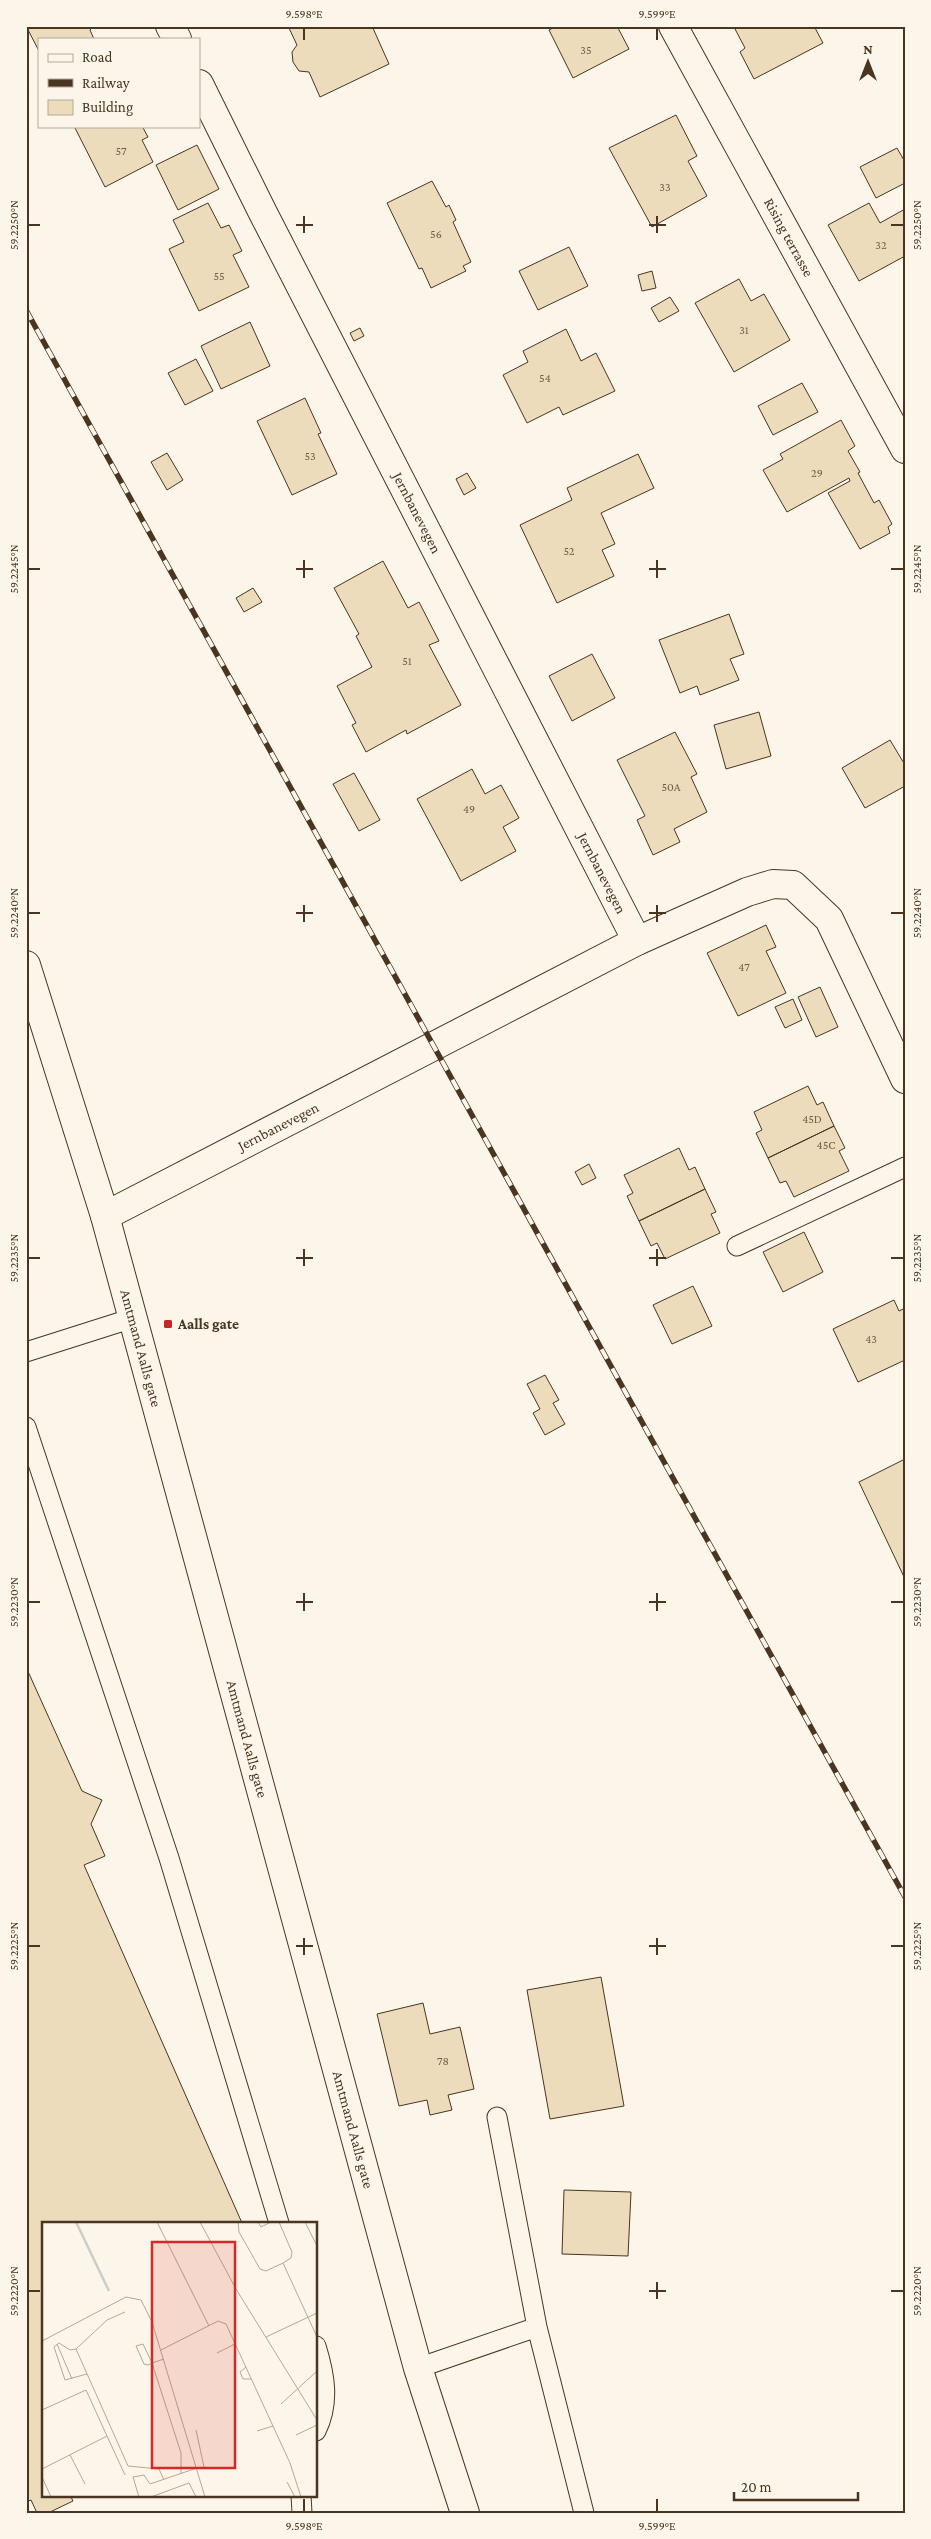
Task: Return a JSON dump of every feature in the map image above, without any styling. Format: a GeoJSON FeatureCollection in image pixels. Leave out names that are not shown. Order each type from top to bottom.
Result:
{"type":"FeatureCollection","features":[{"type":"Feature","properties":{"kind":"street"},"geometry":{"type":"LineString","coordinates":[[170,26],[176,38]]}},
{"type":"Feature","properties":{"kind":"street","name":"Rising terrasse"},"geometry":{"type":"LineString","coordinates":[[673,26],[905,449]]}},
{"type":"Feature","properties":{"kind":"street","name":"Jernbanevegen"},"geometry":{"type":"LineString","coordinates":[[200,86],[637,941]]}},
{"type":"Feature","properties":{"kind":"street","name":"Jernbanevegen"},"geometry":{"type":"LineString","coordinates":[[105,1216],[637,941],[747,892],[773,884],[793,885],[829,919],[905,1079]]}},
{"type":"Feature","properties":{"kind":"street","name":"Amtmand Aalls gate"},"geometry":{"type":"LineString","coordinates":[[26,965],[105,1216],[418,2368],[465,2513]]}},
{"type":"Feature","properties":{"kind":"lane"},"geometry":{"type":"LineString","coordinates":[[737,1246],[905,1167]]}},
{"type":"Feature","properties":{"kind":"lane"},"geometry":{"type":"LineString","coordinates":[[26,1352],[133,1318]]}},
{"type":"Feature","properties":{"kind":"lane"},"geometry":{"type":"LineString","coordinates":[[26,1427],[169,1858],[279,2222]]}},
{"type":"Feature","properties":{"kind":"lane"},"geometry":{"type":"LineString","coordinates":[[497,2117],[537,2326],[584,2513]]}},
{"type":"Feature","properties":{"kind":"lane"},"geometry":{"type":"LineString","coordinates":[[418,2368],[537,2326]]}},
{"type":"Feature","properties":{"kind":"lane"},"geometry":{"type":"LineString","coordinates":[[318,2352],[324,2372],[324,2414],[318,2427]]}},
{"type":"Feature","properties":{"kind":"lane"},"geometry":{"type":"LineString","coordinates":[[301,2496],[302,2513]]}},
{"type":"Feature","properties":{"kind":"building"},"geometry":{"type":"Polygon","coordinates":[[[26,26],[94,26],[90,30],[94,38],[38,38],[38,49],[26,26]]]}},
{"type":"Feature","properties":{"kind":"building"},"geometry":{"type":"Polygon","coordinates":[[[288,26],[372,26],[389,64],[320,97],[309,72],[299,71],[293,62],[292,52],[297,45],[288,26]]]}},
{"type":"Feature","properties":{"kind":"building"},"geometry":{"type":"Polygon","coordinates":[[[557,26],[617,26],[629,49],[573,78],[549,30],[557,26]]]}},
{"type":"Feature","properties":{"kind":"building"},"geometry":{"type":"Polygon","coordinates":[[[740,26],[814,26],[823,43],[754,79],[740,52],[745,48],[735,29],[740,26]]]}},
{"type":"Feature","properties":{"kind":"building"},"geometry":{"type":"Polygon","coordinates":[[[676,115],[697,156],[688,161],[707,196],[652,227],[609,148],[676,115]]]}},
{"type":"Feature","properties":{"kind":"building"},"geometry":{"type":"Polygon","coordinates":[[[75,128],[143,128],[148,137],[142,140],[153,162],[105,187],[75,128]]]}},
{"type":"Feature","properties":{"kind":"building"},"geometry":{"type":"Polygon","coordinates":[[[197,145],[219,189],[178,210],[156,165],[197,145]]]}},
{"type":"Feature","properties":{"kind":"building"},"geometry":{"type":"Polygon","coordinates":[[[897,148],[905,162],[905,183],[876,198],[860,167],[897,148]]]}},
{"type":"Feature","properties":{"kind":"building"},"geometry":{"type":"Polygon","coordinates":[[[432,181],[446,207],[449,205],[456,220],[453,222],[471,262],[463,266],[466,271],[431,288],[422,268],[419,269],[387,203],[432,181]]]}},
{"type":"Feature","properties":{"kind":"building"},"geometry":{"type":"Polygon","coordinates":[[[208,203],[221,228],[229,225],[242,251],[233,255],[249,287],[199,311],[169,249],[184,242],[173,220],[208,203]]]}},
{"type":"Feature","properties":{"kind":"building"},"geometry":{"type":"Polygon","coordinates":[[[869,203],[880,223],[905,209],[905,256],[859,281],[828,225],[869,203]]]}},
{"type":"Feature","properties":{"kind":"building"},"geometry":{"type":"Polygon","coordinates":[[[569,247],[588,286],[538,310],[519,271],[569,247]]]}},
{"type":"Feature","properties":{"kind":"building"},"geometry":{"type":"Polygon","coordinates":[[[652,271],[656,288],[642,291],[638,275],[652,271]]]}},
{"type":"Feature","properties":{"kind":"building"},"geometry":{"type":"Polygon","coordinates":[[[739,279],[751,301],[764,294],[790,340],[734,372],[695,303],[739,279]]]}},
{"type":"Feature","properties":{"kind":"building"},"geometry":{"type":"Polygon","coordinates":[[[670,297],[679,311],[659,322],[651,308],[670,297]]]}},
{"type":"Feature","properties":{"kind":"building"},"geometry":{"type":"Polygon","coordinates":[[[250,322],[270,366],[221,389],[201,346],[250,322]]]}},
{"type":"Feature","properties":{"kind":"building"},"geometry":{"type":"Polygon","coordinates":[[[360,328],[364,336],[354,341],[350,333],[360,328]]]}},
{"type":"Feature","properties":{"kind":"building"},"geometry":{"type":"Polygon","coordinates":[[[566,329],[581,361],[596,353],[615,391],[563,415],[559,407],[527,423],[503,375],[528,362],[523,351],[566,329]]]}},
{"type":"Feature","properties":{"kind":"building"},"geometry":{"type":"Polygon","coordinates":[[[196,359],[213,391],[185,405],[168,373],[196,359]]]}},
{"type":"Feature","properties":{"kind":"building"},"geometry":{"type":"Polygon","coordinates":[[[802,383],[818,412],[773,435],[758,406],[802,383]]]}},
{"type":"Feature","properties":{"kind":"building"},"geometry":{"type":"Polygon","coordinates":[[[305,398],[321,433],[318,434],[337,474],[292,495],[257,421],[305,398]]]}},
{"type":"Feature","properties":{"kind":"building"},"geometry":{"type":"Polygon","coordinates":[[[841,420],[855,446],[848,451],[860,472],[858,473],[874,503],[879,500],[892,524],[888,527],[890,533],[860,549],[828,493],[850,481],[849,478],[787,512],[763,470],[783,459],[780,454],[841,420]]]}},
{"type":"Feature","properties":{"kind":"building"},"geometry":{"type":"Polygon","coordinates":[[[167,453],[183,480],[167,490],[151,462],[167,453]]]}},
{"type":"Feature","properties":{"kind":"building"},"geometry":{"type":"Polygon","coordinates":[[[638,454],[654,488],[601,513],[615,544],[602,550],[614,576],[557,603],[520,525],[572,500],[567,488],[638,454]]]}},
{"type":"Feature","properties":{"kind":"building"},"geometry":{"type":"Polygon","coordinates":[[[467,473],[476,488],[464,495],[456,479],[467,473]]]}},
{"type":"Feature","properties":{"kind":"building"},"geometry":{"type":"Polygon","coordinates":[[[383,561],[408,608],[419,602],[439,641],[429,645],[461,705],[407,734],[406,730],[366,752],[352,725],[356,723],[337,686],[372,667],[356,636],[359,634],[334,588],[383,561]]]}},
{"type":"Feature","properties":{"kind":"building"},"geometry":{"type":"Polygon","coordinates":[[[253,588],[262,602],[244,612],[236,598],[253,588]]]}},
{"type":"Feature","properties":{"kind":"building"},"geometry":{"type":"Polygon","coordinates":[[[729,614],[744,654],[730,659],[739,680],[700,695],[697,686],[680,693],[659,640],[729,614]]]}},
{"type":"Feature","properties":{"kind":"building"},"geometry":{"type":"Polygon","coordinates":[[[592,654],[615,698],[572,721],[549,676],[592,654]]]}},
{"type":"Feature","properties":{"kind":"building"},"geometry":{"type":"Polygon","coordinates":[[[759,712],[771,756],[726,769],[714,725],[759,712]]]}},
{"type":"Feature","properties":{"kind":"building"},"geometry":{"type":"Polygon","coordinates":[[[675,732],[697,774],[691,777],[707,812],[674,829],[680,842],[653,855],[637,820],[645,816],[617,760],[675,732]]]}},
{"type":"Feature","properties":{"kind":"building"},"geometry":{"type":"Polygon","coordinates":[[[890,740],[905,765],[905,786],[865,808],[842,768],[890,740]]]}},
{"type":"Feature","properties":{"kind":"building"},"geometry":{"type":"Polygon","coordinates":[[[472,769],[485,794],[501,785],[519,818],[503,827],[516,851],[461,881],[417,799],[472,769]]]}},
{"type":"Feature","properties":{"kind":"building"},"geometry":{"type":"Polygon","coordinates":[[[354,773],[380,820],[359,831],[333,784],[354,773]]]}},
{"type":"Feature","properties":{"kind":"building"},"geometry":{"type":"Polygon","coordinates":[[[766,925],[776,947],[766,951],[786,993],[738,1016],[707,953],[766,925]]]}},
{"type":"Feature","properties":{"kind":"building"},"geometry":{"type":"Polygon","coordinates":[[[820,987],[838,1027],[816,1037],[798,997],[820,987]]]}},
{"type":"Feature","properties":{"kind":"building"},"geometry":{"type":"Polygon","coordinates":[[[793,999],[802,1020],[785,1028],[775,1007],[793,999]]]}},
{"type":"Feature","properties":{"kind":"building"},"geometry":{"type":"Polygon","coordinates":[[[808,1086],[817,1105],[823,1102],[834,1126],[768,1158],[756,1133],[762,1130],[754,1112],[808,1086]]]}},
{"type":"Feature","properties":{"kind":"building"},"geometry":{"type":"Polygon","coordinates":[[[834,1126],[845,1148],[839,1151],[849,1171],[794,1197],[786,1181],[780,1183],[768,1158],[834,1126]]]}},
{"type":"Feature","properties":{"kind":"building"},"geometry":{"type":"Polygon","coordinates":[[[679,1148],[689,1170],[695,1167],[705,1189],[639,1221],[627,1196],[633,1193],[624,1175],[679,1148]]]}},
{"type":"Feature","properties":{"kind":"building"},"geometry":{"type":"Polygon","coordinates":[[[589,1164],[596,1178],[582,1185],[575,1172],[589,1164]]]}},
{"type":"Feature","properties":{"kind":"building"},"geometry":{"type":"Polygon","coordinates":[[[705,1189],[716,1212],[711,1214],[720,1233],[665,1259],[657,1243],[651,1246],[639,1221],[705,1189]]]}},
{"type":"Feature","properties":{"kind":"building"},"geometry":{"type":"Polygon","coordinates":[[[804,1232],[823,1272],[783,1292],[763,1252],[804,1232]]]}},
{"type":"Feature","properties":{"kind":"building"},"geometry":{"type":"Polygon","coordinates":[[[693,1286],[712,1326],[672,1344],[653,1305],[693,1286]]]}},
{"type":"Feature","properties":{"kind":"building"},"geometry":{"type":"Polygon","coordinates":[[[894,1300],[899,1311],[903,1309],[905,1312],[905,1360],[858,1382],[833,1329],[894,1300]]]}},
{"type":"Feature","properties":{"kind":"building"},"geometry":{"type":"Polygon","coordinates":[[[545,1375],[559,1400],[553,1403],[565,1424],[545,1435],[533,1413],[540,1409],[527,1384],[545,1375]]]}},
{"type":"Feature","properties":{"kind":"building"},"geometry":{"type":"Polygon","coordinates":[[[905,1459],[905,1579],[859,1482],[905,1459]]]}},
{"type":"Feature","properties":{"kind":"building"},"geometry":{"type":"Polygon","coordinates":[[[26,1667],[82,1791],[102,1800],[91,1824],[105,1856],[84,1865],[242,2222],[42,2222],[42,2496],[70,2496],[73,2501],[48,2513],[37,2513],[31,2500],[26,2502],[26,1667]]]}},
{"type":"Feature","properties":{"kind":"building"},"geometry":{"type":"Polygon","coordinates":[[[601,1977],[624,2106],[550,2119],[527,1990],[601,1977]]]}},
{"type":"Feature","properties":{"kind":"building"},"geometry":{"type":"Polygon","coordinates":[[[423,2003],[430,2034],[460,2027],[474,2089],[448,2095],[452,2110],[430,2115],[427,2100],[399,2106],[377,2014],[423,2003]]]}},
{"type":"Feature","properties":{"kind":"building"},"geometry":{"type":"Polygon","coordinates":[[[564,2190],[631,2192],[628,2256],[562,2254],[564,2190]]]}},
{"type":"Feature","properties":{"kind":"railway"},"geometry":{"type":"LineString","coordinates":[[26,310],[905,1897]]}},
{"type":"Feature","properties":{"kind":"place","name":"Aalls gate"},"geometry":{"type":"Point","coordinates":[168,1324]}}]}
